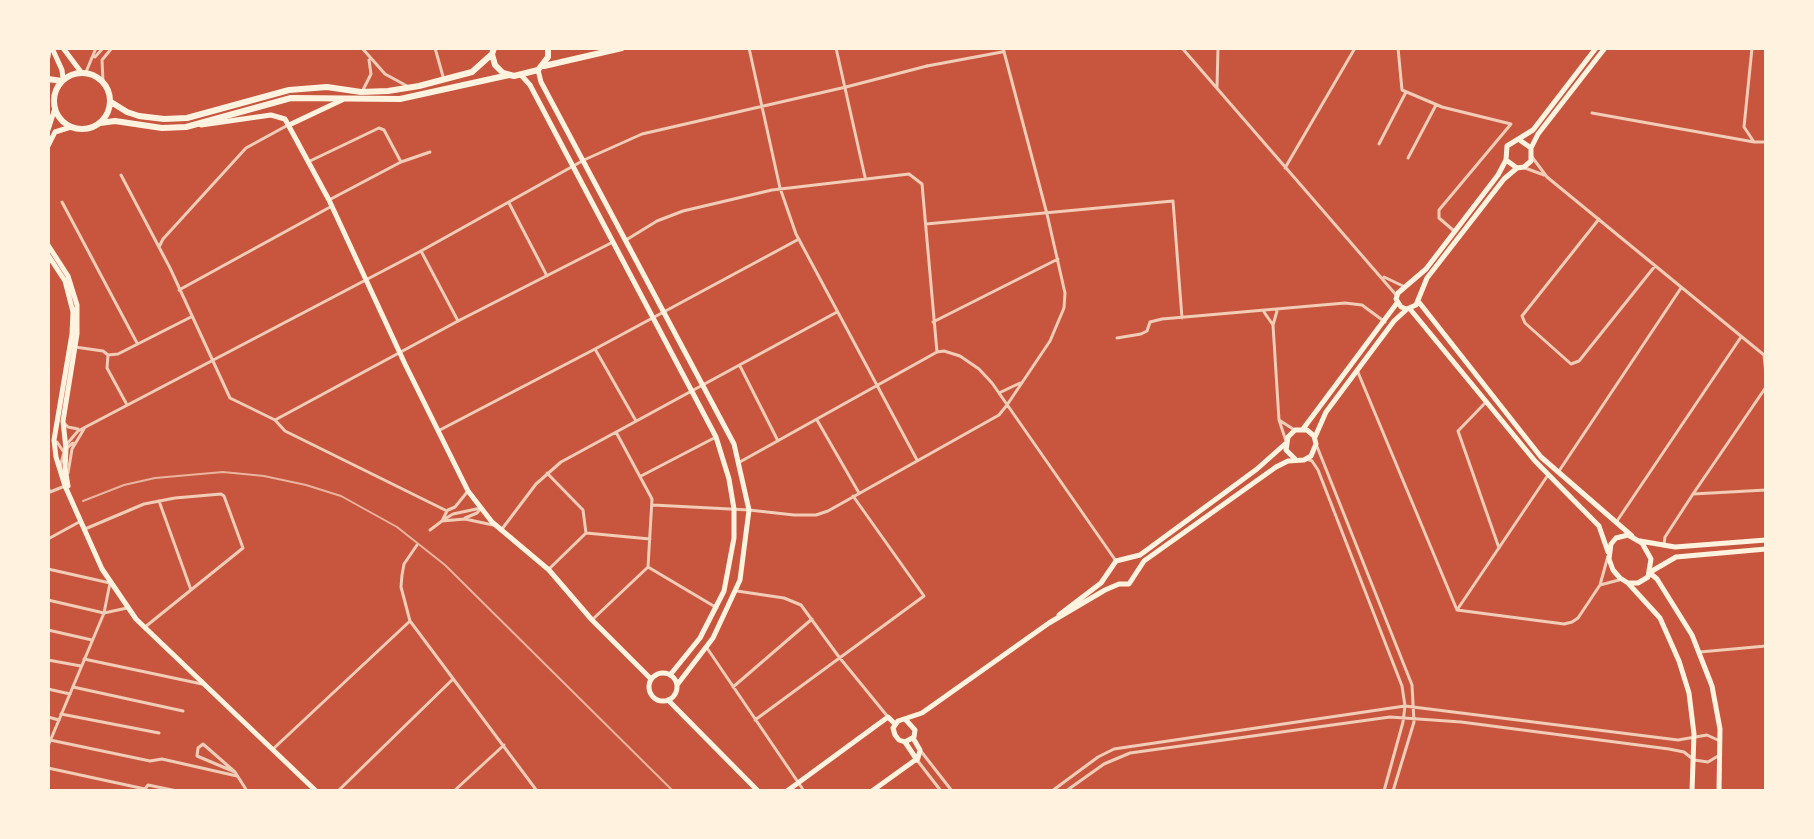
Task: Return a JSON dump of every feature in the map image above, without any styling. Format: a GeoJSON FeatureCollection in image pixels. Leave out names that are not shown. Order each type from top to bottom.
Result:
{"type":"FeatureCollection","features":[{"type":"Feature","properties":{"kind":"highway"},"geometry":{"type":"LineString","coordinates":[[539,68],[548,57],[548,48]]}},
{"type":"Feature","properties":{"kind":"highway"},"geometry":{"type":"LineString","coordinates":[[48,92],[61,119],[71,127],[86,129],[115,121],[162,128],[186,127],[291,98],[400,99],[521,75],[622,48]]}},
{"type":"Feature","properties":{"kind":"highway"},"geometry":{"type":"LineString","coordinates":[[111,102],[127,112],[164,119],[210,113],[255,97],[289,90],[327,87],[361,92],[410,88],[472,72],[493,51]]}},
{"type":"Feature","properties":{"kind":"highway"},"geometry":{"type":"LineString","coordinates":[[493,51],[495,65],[509,75]]}},
{"type":"Feature","properties":{"kind":"highway"},"geometry":{"type":"LineString","coordinates":[[48,79],[62,80],[83,72],[103,81],[111,102],[108,113],[100,123]]}},
{"type":"Feature","properties":{"kind":"highway"},"geometry":{"type":"LineString","coordinates":[[54,106],[55,92],[62,80]]}},
{"type":"Feature","properties":{"kind":"main road"},"geometry":{"type":"LineString","coordinates":[[48,57],[51,48]]}},
{"type":"Feature","properties":{"kind":"main road"},"geometry":{"type":"LineString","coordinates":[[51,48],[62,70],[62,80]]}},
{"type":"Feature","properties":{"kind":"main road"},"geometry":{"type":"LineString","coordinates":[[63,48],[83,72]]}},
{"type":"Feature","properties":{"kind":"main road"},"geometry":{"type":"LineString","coordinates":[[895,724],[922,713],[1049,623],[1101,583],[1116,561],[1140,555],[1192,518],[1257,469],[1299,430],[1385,322],[1405,287],[1426,269],[1498,175],[1506,160],[1507,146],[1520,141],[1533,130],[1596,48]]}},
{"type":"Feature","properties":{"kind":"main road"},"geometry":{"type":"LineString","coordinates":[[1049,623],[1119,584],[1129,584],[1149,557],[1276,467],[1295,459],[1307,459],[1314,453],[1326,412],[1394,321],[1418,299],[1439,261],[1504,179],[1528,164],[1538,134],[1605,48]]}},
{"type":"Feature","properties":{"kind":"main road"},"geometry":{"type":"LineString","coordinates":[[539,68],[540,80],[734,444],[749,510],[744,562],[737,591],[707,648],[677,685],[675,694],[668,700],[659,701],[652,696],[649,688],[651,679],[658,674],[670,675]]}},
{"type":"Feature","properties":{"kind":"main road"},"geometry":{"type":"LineString","coordinates":[[521,75],[530,85],[716,437],[729,479],[734,509],[731,562],[717,608],[700,638],[670,675]]}},
{"type":"Feature","properties":{"kind":"main road"},"geometry":{"type":"LineString","coordinates":[[289,125],[348,98]]}},
{"type":"Feature","properties":{"kind":"main road"},"geometry":{"type":"LineString","coordinates":[[48,130],[54,106]]}},
{"type":"Feature","properties":{"kind":"main road"},"geometry":{"type":"LineString","coordinates":[[186,127],[271,115],[280,117],[289,125],[331,203],[468,491],[499,528],[549,570],[592,620],[651,679]]}},
{"type":"Feature","properties":{"kind":"main road"},"geometry":{"type":"LineString","coordinates":[[49,143],[59,128],[71,127]]}},
{"type":"Feature","properties":{"kind":"main road"},"geometry":{"type":"LineString","coordinates":[[1520,141],[1531,148]]}},
{"type":"Feature","properties":{"kind":"main road"},"geometry":{"type":"LineString","coordinates":[[1506,160],[1520,168]]}},
{"type":"Feature","properties":{"kind":"main road"},"geometry":{"type":"LineString","coordinates":[[48,245],[73,289],[78,318],[63,421],[67,487]]}},
{"type":"Feature","properties":{"kind":"main road"},"geometry":{"type":"LineString","coordinates":[[48,255],[65,281],[73,312],[55,435],[56,457],[62,478],[110,583],[145,627],[316,791]]}},
{"type":"Feature","properties":{"kind":"main road"},"geometry":{"type":"LineString","coordinates":[[1405,287],[1414,289],[1418,299],[1541,457],[1557,474],[1617,521],[1649,554],[1650,572],[1680,614],[1700,652],[1718,711],[1719,791]]}},
{"type":"Feature","properties":{"kind":"main road"},"geometry":{"type":"LineString","coordinates":[[1397,299],[1409,309],[1548,475],[1599,526],[1613,570],[1654,610],[1674,647],[1689,693],[1694,738],[1692,791]]}},
{"type":"Feature","properties":{"kind":"main road"},"geometry":{"type":"LineString","coordinates":[[1299,430],[1311,433],[1316,441]]}},
{"type":"Feature","properties":{"kind":"main road"},"geometry":{"type":"LineString","coordinates":[[1285,442],[1288,454],[1295,459]]}},
{"type":"Feature","properties":{"kind":"main road"},"geometry":{"type":"LineString","coordinates":[[1608,554],[1616,538],[1632,536]]}},
{"type":"Feature","properties":{"kind":"main road"},"geometry":{"type":"LineString","coordinates":[[1639,541],[1664,547],[1766,540]]}},
{"type":"Feature","properties":{"kind":"main road"},"geometry":{"type":"LineString","coordinates":[[1626,581],[1641,583],[1650,572],[1676,557],[1766,549]]}},
{"type":"Feature","properties":{"kind":"main road"},"geometry":{"type":"LineString","coordinates":[[1126,559],[1133,562],[1137,572]]}},
{"type":"Feature","properties":{"kind":"main road"},"geometry":{"type":"LineString","coordinates":[[1657,579],[1667,560]]}},
{"type":"Feature","properties":{"kind":"main road"},"geometry":{"type":"LineString","coordinates":[[1110,570],[1113,580],[1119,584]]}},
{"type":"Feature","properties":{"kind":"main road"},"geometry":{"type":"LineString","coordinates":[[670,675],[677,685]]}},
{"type":"Feature","properties":{"kind":"main road"},"geometry":{"type":"LineString","coordinates":[[668,700],[758,791]]}},
{"type":"Feature","properties":{"kind":"main road"},"geometry":{"type":"LineString","coordinates":[[872,791],[917,760],[920,750],[913,738],[922,713]]}},
{"type":"Feature","properties":{"kind":"main road"},"geometry":{"type":"LineString","coordinates":[[787,791],[888,717],[895,724],[895,735],[905,742],[917,760]]}},
{"type":"Feature","properties":{"kind":"main road"},"geometry":{"type":"LineString","coordinates":[[905,719],[915,730]]}},
{"type":"Feature","properties":{"kind":"main road"},"geometry":{"type":"LineString","coordinates":[[905,742],[913,738]]}},
{"type":"Feature","properties":{"kind":"street"},"geometry":{"type":"LineString","coordinates":[[93,59],[96,48]]}},
{"type":"Feature","properties":{"kind":"street"},"geometry":{"type":"LineString","coordinates":[[83,72],[103,48]]}},
{"type":"Feature","properties":{"kind":"street"},"geometry":{"type":"LineString","coordinates":[[103,81],[102,60],[112,48]]}},
{"type":"Feature","properties":{"kind":"street"},"geometry":{"type":"LineString","coordinates":[[362,48],[390,78],[410,88]]}},
{"type":"Feature","properties":{"kind":"street"},"geometry":{"type":"LineString","coordinates":[[435,48],[444,80]]}},
{"type":"Feature","properties":{"kind":"street"},"geometry":{"type":"LineString","coordinates":[[749,48],[780,188],[799,239],[917,460]]}},
{"type":"Feature","properties":{"kind":"street"},"geometry":{"type":"LineString","coordinates":[[836,48],[865,178]]}},
{"type":"Feature","properties":{"kind":"street"},"geometry":{"type":"LineString","coordinates":[[1182,48],[1382,276],[1397,299]]}},
{"type":"Feature","properties":{"kind":"street"},"geometry":{"type":"LineString","coordinates":[[1217,89],[1218,48]]}},
{"type":"Feature","properties":{"kind":"street"},"geometry":{"type":"LineString","coordinates":[[1285,168],[1355,48]]}},
{"type":"Feature","properties":{"kind":"street"},"geometry":{"type":"LineString","coordinates":[[1398,48],[1402,90],[1437,105],[1511,124],[1439,210],[1439,218],[1455,231]]}},
{"type":"Feature","properties":{"kind":"street"},"geometry":{"type":"LineString","coordinates":[[1752,48],[1744,127],[1754,142]]}},
{"type":"Feature","properties":{"kind":"street"},"geometry":{"type":"LineString","coordinates":[[62,478],[60,463],[65,448],[72,436],[82,429],[421,251],[584,160],[642,134],[1004,50],[1065,293],[1064,308],[1050,341],[1007,405],[999,415],[816,515],[653,505]]}},
{"type":"Feature","properties":{"kind":"street"},"geometry":{"type":"LineString","coordinates":[[361,92],[371,74],[368,56]]}},
{"type":"Feature","properties":{"kind":"street"},"geometry":{"type":"LineString","coordinates":[[1379,144],[1406,92]]}},
{"type":"Feature","properties":{"kind":"street"},"geometry":{"type":"LineString","coordinates":[[1408,158],[1437,105]]}},
{"type":"Feature","properties":{"kind":"street"},"geometry":{"type":"LineString","coordinates":[[1592,113],[1764,142]]}},
{"type":"Feature","properties":{"kind":"street"},"geometry":{"type":"LineString","coordinates":[[159,247],[246,148],[289,125]]}},
{"type":"Feature","properties":{"kind":"street"},"geometry":{"type":"LineString","coordinates":[[310,161],[379,128],[384,130],[401,162]]}},
{"type":"Feature","properties":{"kind":"street"},"geometry":{"type":"LineString","coordinates":[[1498,139],[1507,146]]}},
{"type":"Feature","properties":{"kind":"street"},"geometry":{"type":"LineString","coordinates":[[179,290],[401,162],[430,152]]}},
{"type":"Feature","properties":{"kind":"street"},"geometry":{"type":"LineString","coordinates":[[1532,157],[1547,177],[1764,355],[1766,374]]}},
{"type":"Feature","properties":{"kind":"street"},"geometry":{"type":"LineString","coordinates":[[1520,168],[1547,177]]}},
{"type":"Feature","properties":{"kind":"street"},"geometry":{"type":"LineString","coordinates":[[626,240],[657,221],[683,211],[780,188],[909,174],[922,184],[937,352]]}},
{"type":"Feature","properties":{"kind":"street"},"geometry":{"type":"LineString","coordinates":[[121,175],[159,247],[230,398],[275,420],[285,431],[447,511]]}},
{"type":"Feature","properties":{"kind":"street"},"geometry":{"type":"LineString","coordinates":[[926,224],[1173,201],[1182,318]]}},
{"type":"Feature","properties":{"kind":"street"},"geometry":{"type":"LineString","coordinates":[[62,202],[137,343]]}},
{"type":"Feature","properties":{"kind":"street"},"geometry":{"type":"LineString","coordinates":[[509,203],[547,276]]}},
{"type":"Feature","properties":{"kind":"street"},"geometry":{"type":"LineString","coordinates":[[1599,219],[1522,316],[1525,323],[1571,364],[1579,361],[1655,266]]}},
{"type":"Feature","properties":{"kind":"street"},"geometry":{"type":"LineString","coordinates":[[438,431],[799,239]]}},
{"type":"Feature","properties":{"kind":"street"},"geometry":{"type":"LineString","coordinates":[[275,420],[612,242]]}},
{"type":"Feature","properties":{"kind":"street"},"geometry":{"type":"LineString","coordinates":[[421,251],[458,321]]}},
{"type":"Feature","properties":{"kind":"street"},"geometry":{"type":"LineString","coordinates":[[933,322],[1058,259]]}},
{"type":"Feature","properties":{"kind":"street"},"geometry":{"type":"LineString","coordinates":[[1382,276],[1405,287]]}},
{"type":"Feature","properties":{"kind":"street"},"geometry":{"type":"LineString","coordinates":[[1557,474],[1681,288]]}},
{"type":"Feature","properties":{"kind":"street"},"geometry":{"type":"LineString","coordinates":[[1117,338],[1147,331],[1150,322],[1355,304],[1367,308],[1385,322]]}},
{"type":"Feature","properties":{"kind":"street"},"geometry":{"type":"LineString","coordinates":[[1277,310],[1273,325],[1279,420],[1285,442]]}},
{"type":"Feature","properties":{"kind":"street"},"geometry":{"type":"LineString","coordinates":[[1263,311],[1273,325]]}},
{"type":"Feature","properties":{"kind":"street"},"geometry":{"type":"LineString","coordinates":[[461,519],[499,528],[547,473],[561,462],[837,312]]}},
{"type":"Feature","properties":{"kind":"street"},"geometry":{"type":"LineString","coordinates":[[75,347],[103,351],[108,355],[118,354],[191,317]]}},
{"type":"Feature","properties":{"kind":"street"},"geometry":{"type":"LineString","coordinates":[[1617,521],[1741,337]]}},
{"type":"Feature","properties":{"kind":"street"},"geometry":{"type":"LineString","coordinates":[[595,349],[636,421]]}},
{"type":"Feature","properties":{"kind":"street"},"geometry":{"type":"LineString","coordinates":[[738,463],[937,352],[960,356],[979,369],[999,393],[1116,561]]}},
{"type":"Feature","properties":{"kind":"street"},"geometry":{"type":"LineString","coordinates":[[108,355],[107,368],[127,405]]}},
{"type":"Feature","properties":{"kind":"street"},"geometry":{"type":"LineString","coordinates":[[740,366],[778,441]]}},
{"type":"Feature","properties":{"kind":"street"},"geometry":{"type":"LineString","coordinates":[[1357,369],[1457,610]]}},
{"type":"Feature","properties":{"kind":"street"},"geometry":{"type":"LineString","coordinates":[[999,393],[1024,382]]}},
{"type":"Feature","properties":{"kind":"street"},"geometry":{"type":"LineString","coordinates":[[1664,547],[1665,537],[1766,387]]}},
{"type":"Feature","properties":{"kind":"street"},"geometry":{"type":"LineString","coordinates":[[1487,401],[1458,431],[1499,548]]}},
{"type":"Feature","properties":{"kind":"street"},"geometry":{"type":"LineString","coordinates":[[817,420],[859,493]]}},
{"type":"Feature","properties":{"kind":"street"},"geometry":{"type":"LineString","coordinates":[[1279,420],[1299,430]]}},
{"type":"Feature","properties":{"kind":"street"},"geometry":{"type":"LineString","coordinates":[[63,421],[68,427],[82,429]]}},
{"type":"Feature","properties":{"kind":"street"},"geometry":{"type":"LineString","coordinates":[[55,435],[59,448],[65,448],[87,426]]}},
{"type":"Feature","properties":{"kind":"street"},"geometry":{"type":"LineString","coordinates":[[592,620],[648,567],[653,505],[641,476],[616,432]]}},
{"type":"Feature","properties":{"kind":"street"},"geometry":{"type":"LineString","coordinates":[[48,487],[50,492],[67,487],[68,463],[80,435]]}},
{"type":"Feature","properties":{"kind":"street"},"geometry":{"type":"LineString","coordinates":[[641,476],[716,437]]}},
{"type":"Feature","properties":{"kind":"street"},"geometry":{"type":"LineString","coordinates":[[1316,441],[1412,685],[1414,719],[1393,791]]}},
{"type":"Feature","properties":{"kind":"street"},"geometry":{"type":"LineString","coordinates":[[1307,459],[1318,470],[1402,686],[1403,718],[1384,791]]}},
{"type":"Feature","properties":{"kind":"street"},"geometry":{"type":"LineString","coordinates":[[547,473],[583,510],[586,533]]}},
{"type":"Feature","properties":{"kind":"street"},"geometry":{"type":"LineString","coordinates":[[1457,610],[1548,475]]}},
{"type":"Feature","properties":{"kind":"street"},"geometry":{"type":"LineString","coordinates":[[1693,494],[1766,490]]}},
{"type":"Feature","properties":{"kind":"street"},"geometry":{"type":"LineString","coordinates":[[442,521],[447,511],[460,503],[468,491]]}},
{"type":"Feature","properties":{"kind":"street"},"geometry":{"type":"LineString","coordinates":[[85,529],[130,509],[159,501],[224,496],[243,548],[145,627]]}},
{"type":"Feature","properties":{"kind":"street"},"geometry":{"type":"LineString","coordinates":[[755,720],[924,596],[853,496]]}},
{"type":"Feature","properties":{"kind":"street"},"geometry":{"type":"LineString","coordinates":[[159,501],[191,590]]}},
{"type":"Feature","properties":{"kind":"street"},"geometry":{"type":"LineString","coordinates":[[442,521],[461,519],[477,513],[481,508]]}},
{"type":"Feature","properties":{"kind":"street"},"geometry":{"type":"LineString","coordinates":[[430,530],[453,514],[481,508]]}},
{"type":"Feature","properties":{"kind":"street"},"geometry":{"type":"LineString","coordinates":[[48,539],[81,521]]}},
{"type":"Feature","properties":{"kind":"street"},"geometry":{"type":"LineString","coordinates":[[586,533],[650,539]]}},
{"type":"Feature","properties":{"kind":"street"},"geometry":{"type":"LineString","coordinates":[[549,570],[586,533]]}},
{"type":"Feature","properties":{"kind":"street"},"geometry":{"type":"LineString","coordinates":[[417,545],[408,557],[402,575],[401,587],[410,621],[537,791]]}},
{"type":"Feature","properties":{"kind":"street"},"geometry":{"type":"LineString","coordinates":[[1457,610],[1564,624],[1572,622],[1600,585],[1608,554]]}},
{"type":"Feature","properties":{"kind":"street"},"geometry":{"type":"LineString","coordinates":[[648,567],[717,608]]}},
{"type":"Feature","properties":{"kind":"street"},"geometry":{"type":"LineString","coordinates":[[48,569],[110,583],[104,613],[48,746]]}},
{"type":"Feature","properties":{"kind":"street"},"geometry":{"type":"LineString","coordinates":[[1600,585],[1610,580],[1626,581]]}},
{"type":"Feature","properties":{"kind":"street"},"geometry":{"type":"LineString","coordinates":[[737,591],[794,600],[801,605],[888,717]]}},
{"type":"Feature","properties":{"kind":"street"},"geometry":{"type":"LineString","coordinates":[[48,600],[104,613],[129,608]]}},
{"type":"Feature","properties":{"kind":"street"},"geometry":{"type":"LineString","coordinates":[[733,687],[812,619]]}},
{"type":"Feature","properties":{"kind":"street"},"geometry":{"type":"LineString","coordinates":[[273,749],[410,621]]}},
{"type":"Feature","properties":{"kind":"street"},"geometry":{"type":"LineString","coordinates":[[48,630],[92,640]]}},
{"type":"Feature","properties":{"kind":"street"},"geometry":{"type":"LineString","coordinates":[[1700,652],[1766,646]]}},
{"type":"Feature","properties":{"kind":"street"},"geometry":{"type":"LineString","coordinates":[[707,648],[804,791]]}},
{"type":"Feature","properties":{"kind":"street"},"geometry":{"type":"LineString","coordinates":[[84,659],[206,685]]}},
{"type":"Feature","properties":{"kind":"street"},"geometry":{"type":"LineString","coordinates":[[48,660],[81,666]]}},
{"type":"Feature","properties":{"kind":"street"},"geometry":{"type":"LineString","coordinates":[[338,791],[452,680]]}},
{"type":"Feature","properties":{"kind":"street"},"geometry":{"type":"LineString","coordinates":[[72,687],[183,711]]}},
{"type":"Feature","properties":{"kind":"street"},"geometry":{"type":"LineString","coordinates":[[48,689],[70,694]]}},
{"type":"Feature","properties":{"kind":"street"},"geometry":{"type":"LineString","coordinates":[[1052,791],[1098,757],[1122,747],[1405,706],[1678,740],[1707,735],[1720,741]]}},
{"type":"Feature","properties":{"kind":"street"},"geometry":{"type":"LineString","coordinates":[[61,714],[159,733]]}},
{"type":"Feature","properties":{"kind":"street"},"geometry":{"type":"LineString","coordinates":[[48,717],[59,720]]}},
{"type":"Feature","properties":{"kind":"street"},"geometry":{"type":"LineString","coordinates":[[1066,791],[1104,764],[1130,753],[1390,717],[1669,749],[1684,752],[1694,760],[1708,762],[1720,753]]}},
{"type":"Feature","properties":{"kind":"street"},"geometry":{"type":"LineString","coordinates":[[50,740],[150,761],[162,759],[236,774]]}},
{"type":"Feature","properties":{"kind":"street"},"geometry":{"type":"LineString","coordinates":[[236,774],[197,756],[198,748],[203,744],[236,774],[247,791]]}},
{"type":"Feature","properties":{"kind":"street"},"geometry":{"type":"LineString","coordinates":[[454,791],[504,745]]}},
{"type":"Feature","properties":{"kind":"street"},"geometry":{"type":"LineString","coordinates":[[920,750],[952,791]]}},
{"type":"Feature","properties":{"kind":"street"},"geometry":{"type":"LineString","coordinates":[[917,760],[941,791]]}},
{"type":"Feature","properties":{"kind":"street"},"geometry":{"type":"LineString","coordinates":[[911,764],[922,767]]}},
{"type":"Feature","properties":{"kind":"street"},"geometry":{"type":"LineString","coordinates":[[48,768],[145,789],[148,785],[177,791]]}},
{"type":"Feature","properties":{"kind":"railway"},"geometry":{"type":"LineString","coordinates":[[83,501],[124,485],[155,478],[223,472],[264,476],[341,496],[397,527],[445,565],[673,791]]}}]}
